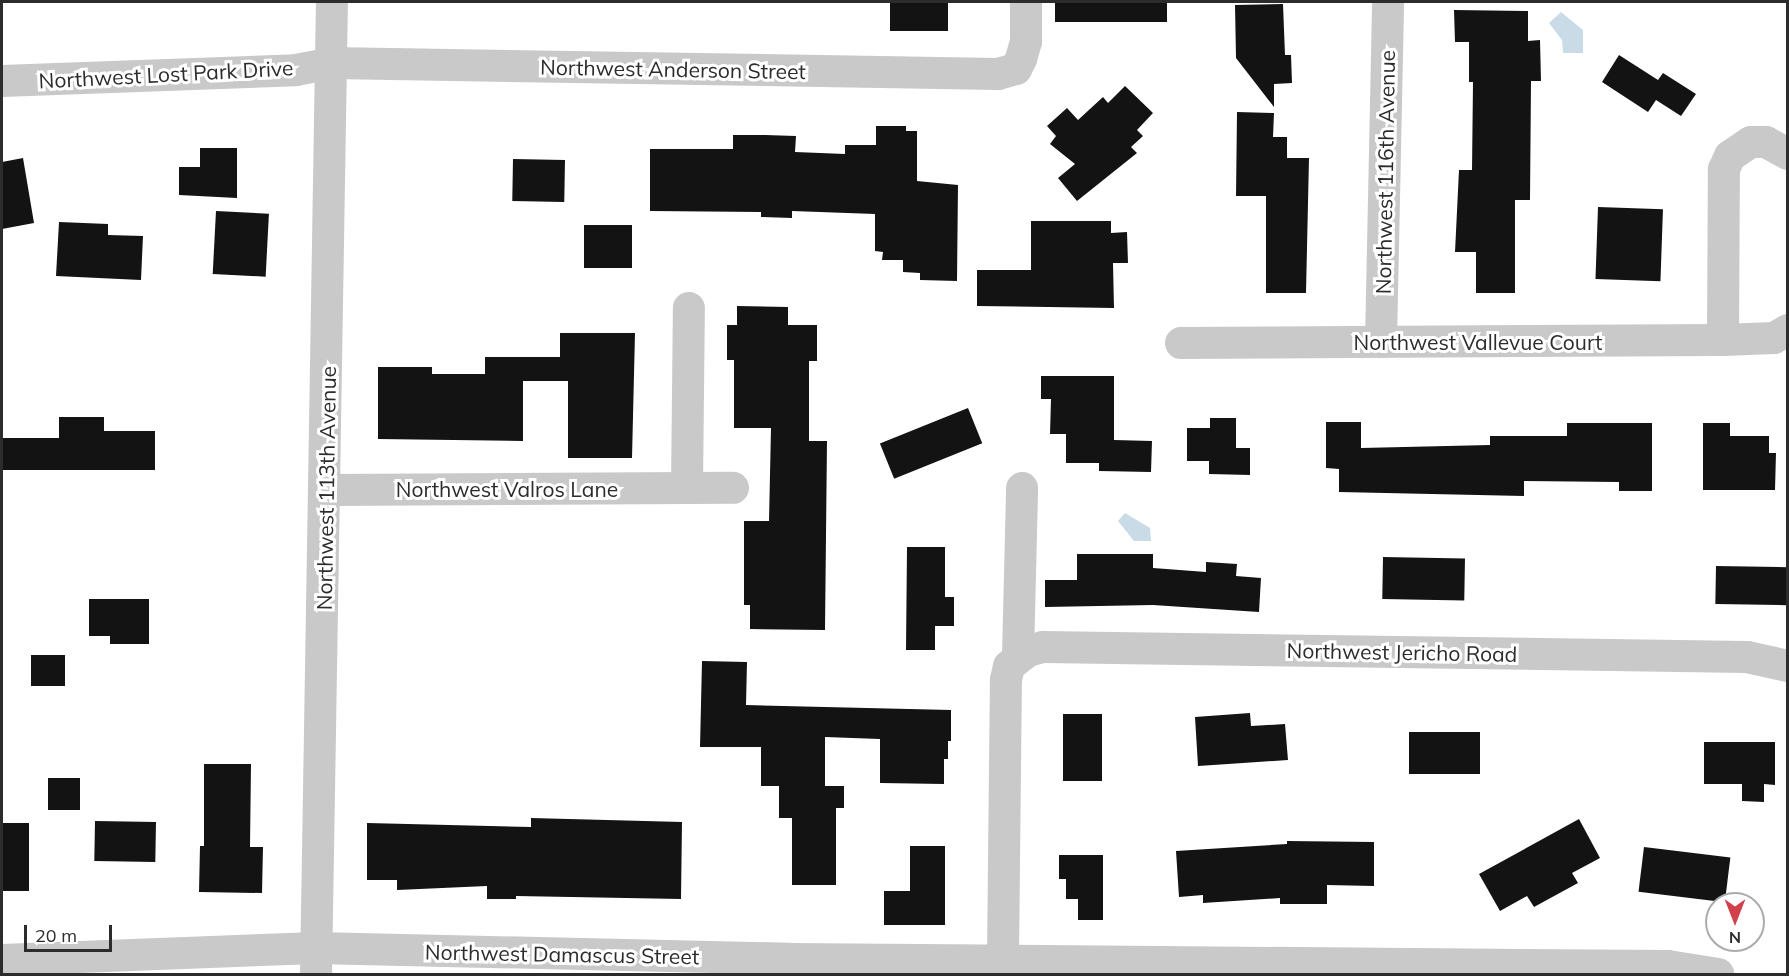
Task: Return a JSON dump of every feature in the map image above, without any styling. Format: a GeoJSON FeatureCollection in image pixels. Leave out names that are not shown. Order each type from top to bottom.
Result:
{"type":"FeatureCollection","features":[{"type":"Feature","properties":{"kind":"street","name":"Northwest 113th Avenue"},"geometry":{"type":"LineString","coordinates":[[316,961],[327,490],[330,63],[333,2]]}},
{"type":"Feature","properties":{"kind":"street","name":"Northwest Anderson Street"},"geometry":{"type":"LineString","coordinates":[[330,63],[975,74],[1016,69],[1026,42],[1026,2]]}},
{"type":"Feature","properties":{"kind":"street","name":"Northwest 116th Avenue"},"geometry":{"type":"LineString","coordinates":[[1381,342],[1388,2]]}},
{"type":"Feature","properties":{"kind":"street","name":"Northwest Lost Park Drive"},"geometry":{"type":"LineString","coordinates":[[2,81],[296,70],[330,63]]}},
{"type":"Feature","properties":{"kind":"street"},"geometry":{"type":"LineString","coordinates":[[1723,340],[1724,169],[1731,156],[1751,142],[1767,142],[1788,154]]}},
{"type":"Feature","properties":{"kind":"street"},"geometry":{"type":"LineString","coordinates":[[687,488],[689,308]]}},
{"type":"Feature","properties":{"kind":"street","name":"Northwest Vallevue Court"},"geometry":{"type":"LineString","coordinates":[[1181,343],[1723,340],[1781,334]]}},
{"type":"Feature","properties":{"kind":"street","name":"Northwest Valros Lane"},"geometry":{"type":"LineString","coordinates":[[327,490],[733,488]]}},
{"type":"Feature","properties":{"kind":"street"},"geometry":{"type":"LineString","coordinates":[[1003,959],[1006,680],[1009,666],[1018,656],[1022,488]]}},
{"type":"Feature","properties":{"kind":"street","name":"Northwest Jericho Road"},"geometry":{"type":"LineString","coordinates":[[1018,656],[1043,647],[1091,647],[1747,657],[1788,666]]}},
{"type":"Feature","properties":{"kind":"street","name":"Northwest Damascus Street"},"geometry":{"type":"LineString","coordinates":[[316,961],[789,967],[1003,959],[1455,969],[1668,966],[1718,975]]}},
{"type":"Feature","properties":{"kind":"street"},"geometry":{"type":"LineString","coordinates":[[2,960],[316,961]]}},
{"type":"Feature","properties":{"kind":"water"},"geometry":{"type":"Polygon","coordinates":[[[1561,12],[1583,30],[1583,53],[1563,53],[1562,40],[1549,23],[1561,12]]]}},
{"type":"Feature","properties":{"kind":"water"},"geometry":{"type":"Polygon","coordinates":[[[1125,513],[1150,528],[1151,541],[1134,541],[1118,521],[1125,513]]]}},
{"type":"Feature","properties":{"kind":"building"},"geometry":{"type":"Polygon","coordinates":[[[890,2],[948,2],[948,31],[890,31],[890,2]]]}},
{"type":"Feature","properties":{"kind":"building"},"geometry":{"type":"Polygon","coordinates":[[[1055,2],[1167,2],[1167,22],[1055,22],[1055,2]]]}},
{"type":"Feature","properties":{"kind":"building"},"geometry":{"type":"Polygon","coordinates":[[[1283,4],[1285,55],[1291,55],[1292,83],[1274,84],[1274,107],[1236,58],[1235,5],[1283,4]]]}},
{"type":"Feature","properties":{"kind":"building"},"geometry":{"type":"Polygon","coordinates":[[[1454,10],[1528,11],[1528,41],[1540,40],[1541,81],[1531,81],[1530,200],[1515,200],[1515,293],[1476,293],[1476,252],[1455,252],[1459,170],[1472,170],[1473,82],[1469,82],[1469,42],[1455,42],[1454,10]]]}},
{"type":"Feature","properties":{"kind":"building"},"geometry":{"type":"Polygon","coordinates":[[[1619,55],[1658,80],[1663,73],[1696,94],[1681,116],[1656,100],[1648,112],[1602,82],[1619,55]]]}},
{"type":"Feature","properties":{"kind":"building"},"geometry":{"type":"Polygon","coordinates":[[[1125,86],[1153,113],[1137,130],[1143,136],[1131,147],[1137,153],[1077,201],[1058,178],[1075,164],[1050,144],[1056,136],[1047,126],[1067,108],[1078,120],[1103,97],[1108,103],[1125,86]]]}},
{"type":"Feature","properties":{"kind":"building"},"geometry":{"type":"Polygon","coordinates":[[[1237,112],[1274,113],[1273,137],[1287,137],[1287,158],[1309,158],[1306,293],[1266,293],[1266,196],[1236,196],[1237,112]]]}},
{"type":"Feature","properties":{"kind":"building"},"geometry":{"type":"Polygon","coordinates":[[[876,126],[906,126],[906,131],[917,131],[917,181],[958,185],[957,281],[920,280],[920,273],[903,272],[903,260],[882,260],[883,252],[875,251],[875,214],[792,211],[792,218],[761,217],[761,212],[650,211],[650,149],[733,149],[733,135],[765,135],[796,136],[795,152],[845,154],[845,145],[876,145],[876,126]]]}},
{"type":"Feature","properties":{"kind":"building"},"geometry":{"type":"Polygon","coordinates":[[[200,148],[237,148],[237,198],[179,195],[179,167],[200,167],[200,148]]]}},
{"type":"Feature","properties":{"kind":"building"},"geometry":{"type":"Polygon","coordinates":[[[23,158],[34,223],[2,229],[2,162],[23,158]]]}},
{"type":"Feature","properties":{"kind":"building"},"geometry":{"type":"Polygon","coordinates":[[[513,159],[565,160],[564,202],[512,201],[513,159]]]}},
{"type":"Feature","properties":{"kind":"building"},"geometry":{"type":"Polygon","coordinates":[[[1598,207],[1663,209],[1660,281],[1595,279],[1598,207]]]}},
{"type":"Feature","properties":{"kind":"building"},"geometry":{"type":"Polygon","coordinates":[[[216,211],[269,214],[266,277],[213,274],[216,211]]]}},
{"type":"Feature","properties":{"kind":"building"},"geometry":{"type":"Polygon","coordinates":[[[1031,221],[1111,221],[1111,233],[1127,232],[1128,263],[1113,263],[1114,308],[977,306],[977,270],[1031,270],[1031,221]]]}},
{"type":"Feature","properties":{"kind":"building"},"geometry":{"type":"Polygon","coordinates":[[[59,222],[108,224],[108,235],[143,236],[141,280],[56,276],[59,222]]]}},
{"type":"Feature","properties":{"kind":"building"},"geometry":{"type":"Polygon","coordinates":[[[584,225],[632,225],[632,268],[584,268],[584,225]]]}},
{"type":"Feature","properties":{"kind":"building"},"geometry":{"type":"Polygon","coordinates":[[[737,306],[788,307],[788,325],[817,325],[817,361],[809,361],[809,441],[827,441],[825,630],[750,629],[750,605],[744,605],[744,521],[769,521],[771,428],[734,428],[734,360],[727,360],[727,325],[737,325],[737,306]]]}},
{"type":"Feature","properties":{"kind":"building"},"geometry":{"type":"Polygon","coordinates":[[[560,333],[635,333],[632,458],[568,458],[568,381],[523,381],[523,441],[378,439],[378,367],[432,367],[432,374],[485,374],[485,357],[560,357],[560,333]]]}},
{"type":"Feature","properties":{"kind":"building"},"geometry":{"type":"Polygon","coordinates":[[[1041,376],[1114,376],[1114,440],[1152,441],[1151,472],[1099,471],[1099,463],[1066,463],[1066,434],[1050,434],[1051,399],[1041,399],[1041,376]]]}},
{"type":"Feature","properties":{"kind":"building"},"geometry":{"type":"Polygon","coordinates":[[[968,408],[982,443],[894,479],[880,444],[968,408]]]}},
{"type":"Feature","properties":{"kind":"building"},"geometry":{"type":"Polygon","coordinates":[[[59,417],[104,417],[104,431],[155,431],[155,470],[2,470],[2,438],[59,438],[59,417]]]}},
{"type":"Feature","properties":{"kind":"building"},"geometry":{"type":"Polygon","coordinates":[[[1210,418],[1236,418],[1236,448],[1250,448],[1250,475],[1209,474],[1209,461],[1187,461],[1187,428],[1210,428],[1210,418]]]}},
{"type":"Feature","properties":{"kind":"building"},"geometry":{"type":"Polygon","coordinates":[[[1326,422],[1361,422],[1361,448],[1490,445],[1490,436],[1567,436],[1567,423],[1652,423],[1652,491],[1619,491],[1619,482],[1524,481],[1524,496],[1339,492],[1339,469],[1326,468],[1326,422]]]}},
{"type":"Feature","properties":{"kind":"building"},"geometry":{"type":"Polygon","coordinates":[[[1703,423],[1730,423],[1730,436],[1769,436],[1769,453],[1776,453],[1775,490],[1703,490],[1703,423]]]}},
{"type":"Feature","properties":{"kind":"building"},"geometry":{"type":"Polygon","coordinates":[[[907,547],[945,547],[945,597],[954,597],[954,626],[935,626],[935,650],[906,650],[907,547]]]}},
{"type":"Feature","properties":{"kind":"building"},"geometry":{"type":"Polygon","coordinates":[[[1077,554],[1153,554],[1153,568],[1206,572],[1206,562],[1237,564],[1236,576],[1261,578],[1259,612],[1153,605],[1045,607],[1045,580],[1077,580],[1077,554]]]}},
{"type":"Feature","properties":{"kind":"building"},"geometry":{"type":"Polygon","coordinates":[[[1383,557],[1465,558],[1464,600],[1382,599],[1383,557]]]}},
{"type":"Feature","properties":{"kind":"building"},"geometry":{"type":"Polygon","coordinates":[[[1716,566],[1788,567],[1787,605],[1715,604],[1716,566]]]}},
{"type":"Feature","properties":{"kind":"building"},"geometry":{"type":"Polygon","coordinates":[[[89,599],[149,599],[149,644],[110,644],[110,636],[89,636],[89,599]]]}},
{"type":"Feature","properties":{"kind":"building"},"geometry":{"type":"Polygon","coordinates":[[[31,655],[65,655],[65,686],[31,686],[31,655]]]}},
{"type":"Feature","properties":{"kind":"building"},"geometry":{"type":"Polygon","coordinates":[[[702,661],[747,662],[746,705],[951,710],[951,741],[948,741],[948,759],[944,759],[944,784],[880,783],[880,739],[825,737],[825,786],[844,786],[844,808],[836,808],[836,885],[792,885],[792,818],[779,818],[779,786],[761,786],[761,747],[700,747],[702,661]]]}},
{"type":"Feature","properties":{"kind":"building"},"geometry":{"type":"Polygon","coordinates":[[[1250,713],[1251,726],[1285,724],[1288,760],[1198,766],[1195,717],[1250,713]]]}},
{"type":"Feature","properties":{"kind":"building"},"geometry":{"type":"Polygon","coordinates":[[[1063,714],[1102,714],[1102,781],[1063,781],[1063,714]]]}},
{"type":"Feature","properties":{"kind":"building"},"geometry":{"type":"Polygon","coordinates":[[[1409,732],[1480,732],[1480,774],[1409,774],[1409,732]]]}},
{"type":"Feature","properties":{"kind":"building"},"geometry":{"type":"Polygon","coordinates":[[[1704,742],[1775,742],[1775,785],[1764,784],[1764,802],[1742,801],[1742,784],[1704,784],[1704,742]]]}},
{"type":"Feature","properties":{"kind":"building"},"geometry":{"type":"Polygon","coordinates":[[[204,764],[251,764],[250,847],[263,847],[262,893],[199,892],[200,846],[204,846],[204,764]]]}},
{"type":"Feature","properties":{"kind":"building"},"geometry":{"type":"Polygon","coordinates":[[[48,778],[80,778],[80,810],[48,810],[48,778]]]}},
{"type":"Feature","properties":{"kind":"building"},"geometry":{"type":"Polygon","coordinates":[[[531,818],[682,822],[681,899],[516,896],[516,899],[487,899],[487,886],[397,890],[397,880],[367,880],[367,823],[531,827],[531,818]]]}},
{"type":"Feature","properties":{"kind":"building"},"geometry":{"type":"Polygon","coordinates":[[[1579,819],[1600,858],[1572,873],[1578,883],[1534,907],[1527,896],[1500,911],[1479,874],[1579,819]]]}},
{"type":"Feature","properties":{"kind":"building"},"geometry":{"type":"Polygon","coordinates":[[[95,821],[156,822],[155,862],[94,861],[95,821]]]}},
{"type":"Feature","properties":{"kind":"building"},"geometry":{"type":"Polygon","coordinates":[[[2,823],[29,823],[29,891],[2,891],[2,823]]]}},
{"type":"Feature","properties":{"kind":"building"},"geometry":{"type":"Polygon","coordinates":[[[1287,841],[1374,842],[1374,886],[1327,885],[1327,904],[1280,904],[1280,898],[1203,903],[1203,895],[1179,897],[1176,851],[1287,844],[1287,841]]]}},
{"type":"Feature","properties":{"kind":"building"},"geometry":{"type":"Polygon","coordinates":[[[910,846],[945,846],[945,925],[884,925],[884,891],[910,891],[910,846]]]}},
{"type":"Feature","properties":{"kind":"building"},"geometry":{"type":"Polygon","coordinates":[[[1644,847],[1730,858],[1726,892],[1705,892],[1705,900],[1639,892],[1644,847]]]}},
{"type":"Feature","properties":{"kind":"building"},"geometry":{"type":"Polygon","coordinates":[[[1059,855],[1103,855],[1103,920],[1078,920],[1078,899],[1066,899],[1066,879],[1059,879],[1059,855]]]}}]}
